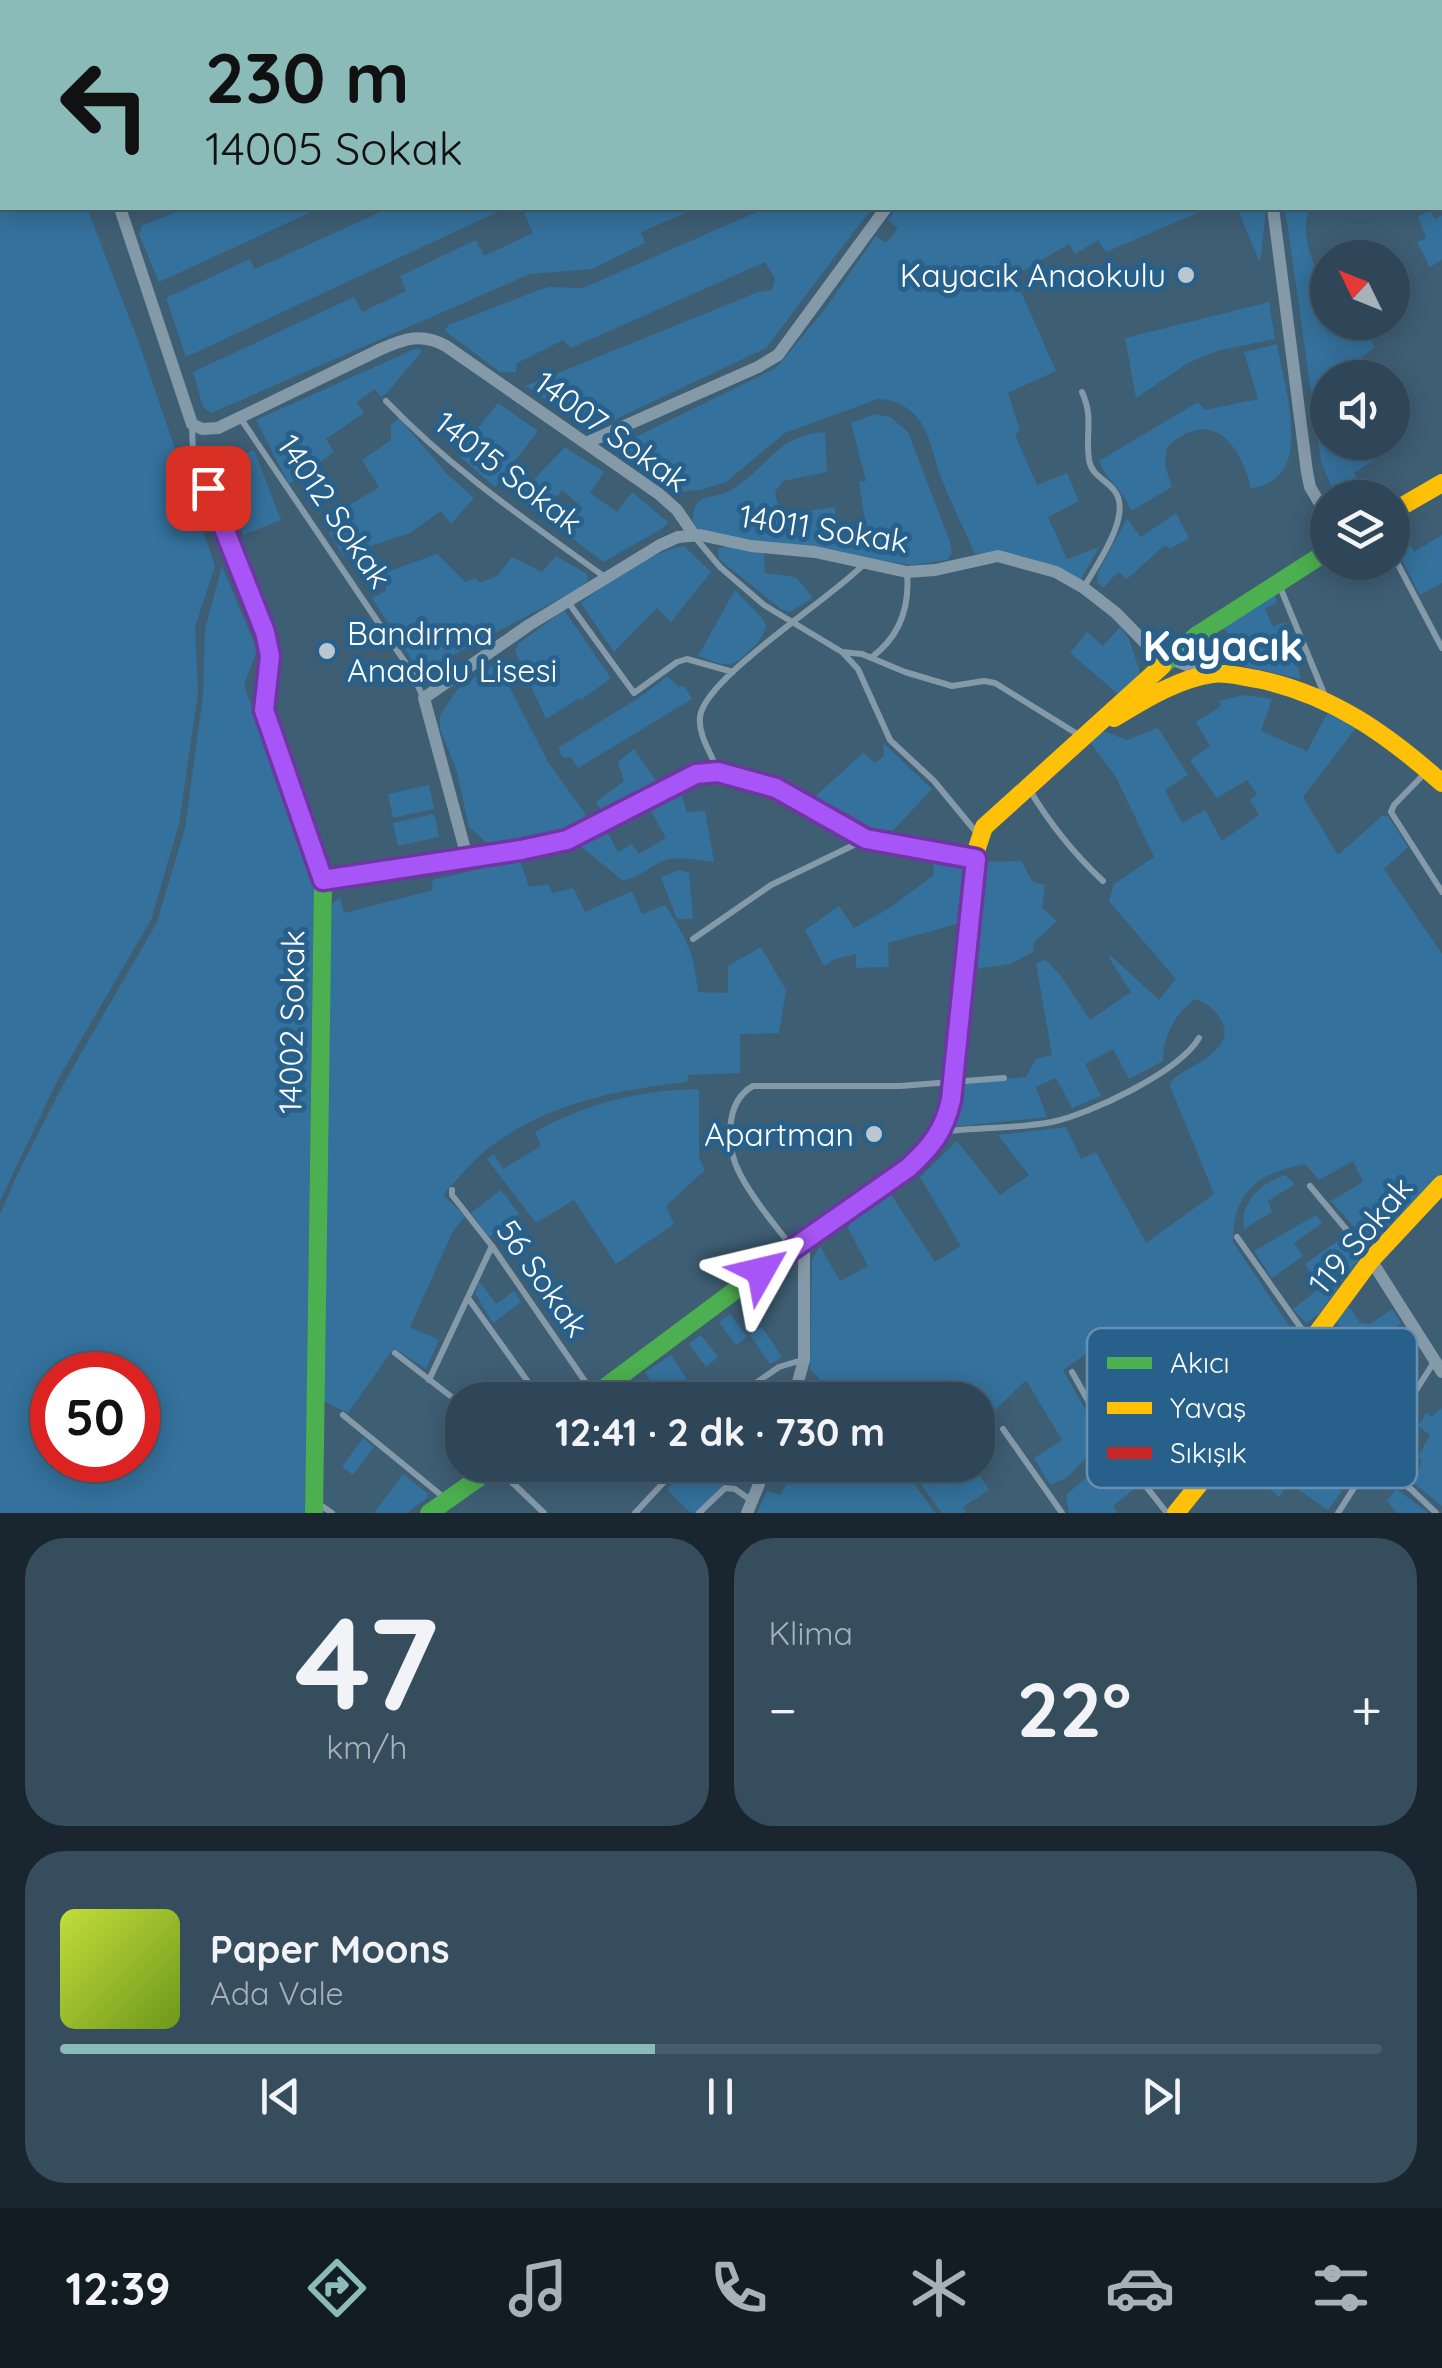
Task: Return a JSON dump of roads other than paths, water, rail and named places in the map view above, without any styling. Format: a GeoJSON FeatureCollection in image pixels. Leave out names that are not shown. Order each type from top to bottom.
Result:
{"type":"FeatureCollection","features":[{"type":"Feature","properties":{"kind":"street","name":"14002 Sokak"},"geometry":{"type":"LineString","coordinates":[[121,210],[192,424]]}},
{"type":"Feature","properties":{"kind":"street"},"geometry":{"type":"LineString","coordinates":[[586,443],[758,367],[778,354],[885,210]]}},
{"type":"Feature","properties":{"kind":"street"},"geometry":{"type":"LineString","coordinates":[[1273,210],[1310,487]]}},
{"type":"Feature","properties":{"kind":"street","name":"14007 Sokak"},"geometry":{"type":"LineString","coordinates":[[192,424],[208,430],[240,418],[380,349],[407,338],[422,337],[440,342],[671,503],[694,536]]}},
{"type":"Feature","properties":{"kind":"street"},"geometry":{"type":"LineString","coordinates":[[1410,502],[1442,483]]}},
{"type":"Feature","properties":{"kind":"street","name":"14011 Sokak"},"geometry":{"type":"LineString","coordinates":[[424,698],[529,625],[606,578],[668,541],[694,536],[815,552],[907,572],[998,556],[1046,567],[1084,588],[1127,622],[1156,654],[1168,660]]}},
{"type":"Feature","properties":{"kind":"street"},"geometry":{"type":"LineString","coordinates":[[612,1382],[929,1149],[947,1120],[976,859],[984,827],[1196,635],[1310,562]]}},
{"type":"Feature","properties":{"kind":"street"},"geometry":{"type":"LineString","coordinates":[[1168,660],[1215,673],[1291,685],[1325,697],[1352,712],[1435,777]]}},
{"type":"Feature","properties":{"kind":"street"},"geometry":{"type":"LineString","coordinates":[[1084,738],[1119,714],[1215,673]]}},
{"type":"Feature","properties":{"kind":"street","name":"14012 Sokak"},"geometry":{"type":"LineString","coordinates":[[424,698],[467,857]]}},
{"type":"Feature","properties":{"kind":"street"},"geometry":{"type":"LineString","coordinates":[[323,880],[567,840],[696,774],[718,772],[776,788],[866,839],[976,859]]}},
{"type":"Feature","properties":{"kind":"street","name":"14002 Sokak"},"geometry":{"type":"LineString","coordinates":[[314,1507],[323,880]]}},
{"type":"Feature","properties":{"kind":"street","name":"119 Sokak"},"geometry":{"type":"LineString","coordinates":[[1321,1328],[1371,1260],[1442,1184]]}},
{"type":"Feature","properties":{"kind":"street"},"geometry":{"type":"LineString","coordinates":[[798,1243],[804,1360],[798,1382]]}},
{"type":"Feature","properties":{"kind":"street"},"geometry":{"type":"LineString","coordinates":[[1371,1260],[1414,1328]]}},
{"type":"Feature","properties":{"kind":"street"},"geometry":{"type":"LineString","coordinates":[[1417,1333],[1438,1366]]}},
{"type":"Feature","properties":{"kind":"street"},"geometry":{"type":"LineString","coordinates":[[429,1513],[473,1482]]}},
{"type":"Feature","properties":{"kind":"street"},"geometry":{"type":"LineString","coordinates":[[750,1507],[760,1482]]}},
{"type":"Feature","properties":{"kind":"street","name":"119 Sokak"},"geometry":{"type":"LineString","coordinates":[[1176,1512],[1195,1488]]}},
{"type":"Feature","properties":{"kind":"lane"},"geometry":{"type":"LineString","coordinates":[[1082,392],[1090,410],[1091,468],[1114,490],[1122,506],[1116,529],[1084,588]]}},
{"type":"Feature","properties":{"kind":"lane","name":"14015 Sokak"},"geometry":{"type":"LineString","coordinates":[[386,400],[465,475],[606,578]]}},
{"type":"Feature","properties":{"kind":"lane","name":"14012 Sokak"},"geometry":{"type":"LineString","coordinates":[[240,418],[411,672],[424,698]]}},
{"type":"Feature","properties":{"kind":"lane","name":"14002 Sokak"},"geometry":{"type":"LineString","coordinates":[[192,424],[193,453],[265,632],[270,656],[264,710],[323,880]]}},
{"type":"Feature","properties":{"kind":"lane","name":"14007 Sokak"},"geometry":{"type":"LineString","coordinates":[[694,536],[720,567],[764,605],[842,652],[872,657],[904,672],[952,686],[984,681],[995,684],[1084,738]]}},
{"type":"Feature","properties":{"kind":"lane"},"geometry":{"type":"LineString","coordinates":[[718,772],[700,726],[704,700],[864,564]]}},
{"type":"Feature","properties":{"kind":"lane"},"geometry":{"type":"LineString","coordinates":[[872,657],[895,636],[906,608],[907,572]]}},
{"type":"Feature","properties":{"kind":"lane"},"geometry":{"type":"LineString","coordinates":[[1406,580],[1442,648]]}},
{"type":"Feature","properties":{"kind":"lane"},"geometry":{"type":"LineString","coordinates":[[1278,582],[1325,697]]}},
{"type":"Feature","properties":{"kind":"lane"},"geometry":{"type":"LineString","coordinates":[[568,602],[634,693],[686,658],[734,672]]}},
{"type":"Feature","properties":{"kind":"lane"},"geometry":{"type":"LineString","coordinates":[[842,652],[858,669],[890,740],[934,781],[979,837]]}},
{"type":"Feature","properties":{"kind":"lane"},"geometry":{"type":"LineString","coordinates":[[1435,777],[1394,805],[1391,812],[1442,892]]}},
{"type":"Feature","properties":{"kind":"lane"},"geometry":{"type":"LineString","coordinates":[[1028,787],[1049,823],[1103,880]]}},
{"type":"Feature","properties":{"kind":"lane"},"geometry":{"type":"LineString","coordinates":[[692,939],[770,885],[866,839]]}},
{"type":"Feature","properties":{"kind":"lane"},"geometry":{"type":"LineString","coordinates":[[941,1132],[1051,1122],[1070,1116],[1148,1079],[1188,1052],[1199,1038]]}},
{"type":"Feature","properties":{"kind":"lane"},"geometry":{"type":"LineString","coordinates":[[798,1243],[740,1174],[735,1161],[731,1132],[734,1107],[741,1094],[752,1086],[900,1086],[1004,1078]]}},
{"type":"Feature","properties":{"kind":"lane"},"geometry":{"type":"LineString","coordinates":[[1310,1186],[1371,1260]]}},
{"type":"Feature","properties":{"kind":"lane","name":"56 Sokak"},"geometry":{"type":"LineString","coordinates":[[452,1190],[588,1382]]}},
{"type":"Feature","properties":{"kind":"lane"},"geometry":{"type":"LineString","coordinates":[[1237,1237],[1300,1328]]}},
{"type":"Feature","properties":{"kind":"lane"},"geometry":{"type":"LineString","coordinates":[[429,1380],[492,1246]]}},
{"type":"Feature","properties":{"kind":"lane"},"geometry":{"type":"LineString","coordinates":[[467,1298],[527,1382]]}},
{"type":"Feature","properties":{"kind":"lane"},"geometry":{"type":"LineString","coordinates":[[395,1352],[445,1393]]}},
{"type":"Feature","properties":{"kind":"lane"},"geometry":{"type":"LineString","coordinates":[[757,1382],[778,1367],[804,1360]]}},
{"type":"Feature","properties":{"kind":"lane"},"geometry":{"type":"LineString","coordinates":[[1417,1396],[1438,1366]]}},
{"type":"Feature","properties":{"kind":"lane"},"geometry":{"type":"LineString","coordinates":[[1072,1372],[1087,1399]]}},
{"type":"Feature","properties":{"kind":"lane"},"geometry":{"type":"LineString","coordinates":[[343,1415],[447,1500]]}},
{"type":"Feature","properties":{"kind":"lane"},"geometry":{"type":"LineString","coordinates":[[1003,1429],[1062,1513]]}},
{"type":"Feature","properties":{"kind":"lane"},"geometry":{"type":"LineString","coordinates":[[512,1482],[544,1513]]}},
{"type":"Feature","properties":{"kind":"lane"},"geometry":{"type":"LineString","coordinates":[[635,1513],[664,1482]]}},
{"type":"Feature","properties":{"kind":"lane"},"geometry":{"type":"LineString","coordinates":[[700,1513],[725,1488],[735,1488],[750,1507]]}},
{"type":"Feature","properties":{"kind":"lane"},"geometry":{"type":"LineString","coordinates":[[1154,1488],[1176,1512]]}},
{"type":"Feature","properties":{"kind":"lane"},"geometry":{"type":"LineString","coordinates":[[1338,1513],[1354,1488]]}},
{"type":"Feature","properties":{"kind":"lane"},"geometry":{"type":"LineString","coordinates":[[1409,1488],[1436,1513]]}},
{"type":"Feature","properties":{"kind":"lane"},"geometry":{"type":"LineString","coordinates":[[314,1507],[332,1513]]}},
{"type":"Feature","properties":{"kind":"place","name":"Kayacık Anaokulu"},"geometry":{"type":"Point","coordinates":[1186,275]}},
{"type":"Feature","properties":{"kind":"place","name":"Bandırma Anadolu Lisesi"},"geometry":{"type":"Point","coordinates":[327,651]}},
{"type":"Feature","properties":{"kind":"place","name":"Apartman"},"geometry":{"type":"Point","coordinates":[874,1134]}},
{"type":"Feature","properties":{"kind":"district","name":"Kayacık"},"geometry":{"type":"Point","coordinates":[1223,645]}}]}
